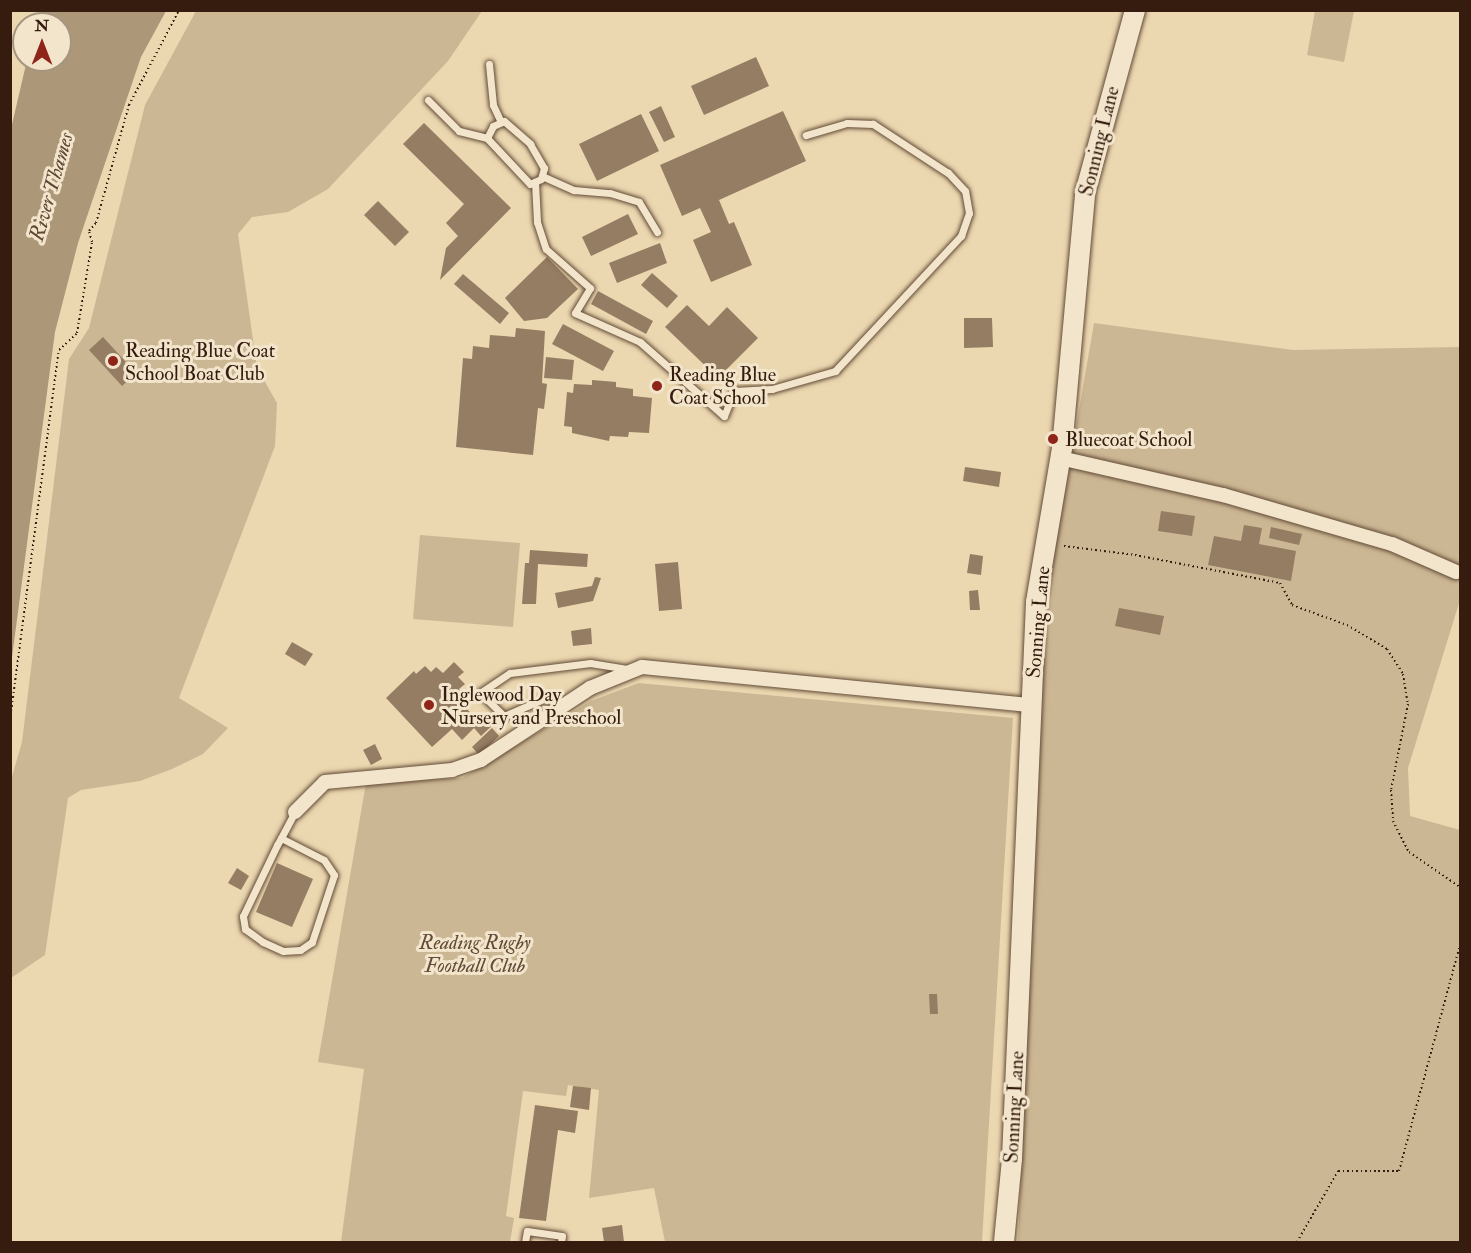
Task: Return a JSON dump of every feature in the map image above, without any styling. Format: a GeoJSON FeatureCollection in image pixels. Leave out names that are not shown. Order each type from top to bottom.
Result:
{"type":"FeatureCollection","features":[{"type":"Feature","properties":{"kind":"main road","name":"Sonning Lane"},"geometry":{"type":"LineString","coordinates":[[1004,1242],[1012,1159],[1036,602],[1060,458],[1085,192],[1135,10]]}},
{"type":"Feature","properties":{"kind":"street"},"geometry":{"type":"LineString","coordinates":[[1060,458],[1234,498],[1392,544],[1458,575]]}},
{"type":"Feature","properties":{"kind":"street"},"geometry":{"type":"LineString","coordinates":[[295,812],[325,782],[452,770],[481,760],[590,688],[635,670],[676,668],[732,677],[1032,705]]}},
{"type":"Feature","properties":{"kind":"lane"},"geometry":{"type":"LineString","coordinates":[[489,64],[493,105],[501,122]]}},
{"type":"Feature","properties":{"kind":"lane"},"geometry":{"type":"LineString","coordinates":[[428,100],[459,131],[487,138],[530,184],[542,176],[544,168],[530,144],[504,121],[493,126],[487,138]]}},
{"type":"Feature","properties":{"kind":"lane"},"geometry":{"type":"LineString","coordinates":[[535,182],[537,222],[546,249],[590,288],[575,313],[640,342],[724,416],[734,391],[772,389],[835,371],[961,236],[969,213],[965,191],[948,173],[873,124],[847,123],[806,135]]}},
{"type":"Feature","properties":{"kind":"lane"},"geometry":{"type":"LineString","coordinates":[[542,176],[574,190],[610,193],[639,202],[657,231]]}},
{"type":"Feature","properties":{"kind":"lane"},"geometry":{"type":"LineString","coordinates":[[548,698],[528,702],[504,716],[480,693],[510,674],[590,663],[635,670]]}},
{"type":"Feature","properties":{"kind":"lane"},"geometry":{"type":"LineString","coordinates":[[281,838],[324,860],[334,875],[312,942],[300,950],[283,951],[245,929],[243,916],[281,838],[295,812]]}},
{"type":"Feature","properties":{"kind":"lane"},"geometry":{"type":"LineString","coordinates":[[525,1242],[527,1231],[562,1236],[561,1242]]}},
{"type":"Feature","properties":{"kind":"path"},"geometry":{"type":"LineString","coordinates":[[10,720],[59,350],[77,333],[92,242],[89,231],[96,223],[129,105],[179,10]]}},
{"type":"Feature","properties":{"kind":"path"},"geometry":{"type":"LineString","coordinates":[[1046,544],[1135,555],[1280,583],[1292,605],[1347,625],[1387,649],[1403,674],[1408,704],[1391,790],[1393,821],[1409,852],[1461,887]]}},
{"type":"Feature","properties":{"kind":"path"},"geometry":{"type":"LineString","coordinates":[[1297,1242],[1338,1171],[1399,1172],[1461,945]]}},
{"type":"Feature","properties":{"kind":"green space"},"geometry":{"type":"Polygon","coordinates":[[[196,11],[482,11],[448,61],[328,189],[288,212],[252,217],[238,234],[257,368],[277,403],[275,446],[179,698],[228,728],[203,754],[172,769],[140,781],[81,790],[68,798],[45,955],[11,978],[11,780],[22,742],[69,359],[89,328],[145,105],[196,11]]]}},
{"type":"Feature","properties":{"kind":"green space"},"geometry":{"type":"Polygon","coordinates":[[[1315,11],[1354,11],[1344,62],[1307,55],[1315,11]]]}},
{"type":"Feature","properties":{"kind":"green space"},"geometry":{"type":"Polygon","coordinates":[[[1094,323],[1293,350],[1460,347],[1460,600],[1408,768],[1410,816],[1460,830],[1460,1242],[1018,1242],[1046,602],[1094,323]]]}},
{"type":"Feature","properties":{"kind":"green space"},"geometry":{"type":"Polygon","coordinates":[[[420,535],[520,543],[513,627],[413,619],[420,535]]]}},
{"type":"Feature","properties":{"kind":"green space","name":"Reading Rugby Football Club"},"geometry":{"type":"Polygon","coordinates":[[[639,683],[1013,718],[982,1242],[665,1242],[654,1188],[589,1198],[599,1090],[568,1085],[566,1096],[523,1091],[506,1216],[514,1218],[510,1242],[341,1242],[364,1069],[318,1062],[366,783],[462,778],[591,701],[639,683]]]}},
{"type":"Feature","properties":{"kind":"water","name":"River Thames"},"geometry":{"type":"Polygon","coordinates":[[[166,11],[141,57],[78,243],[55,332],[11,665],[10,133],[24,72],[72,72],[72,12],[43,12],[166,11]]]}},
{"type":"Feature","properties":{"kind":"building"},"geometry":{"type":"Polygon","coordinates":[[[756,57],[769,86],[704,115],[691,86],[756,57]]]}},
{"type":"Feature","properties":{"kind":"building"},"geometry":{"type":"Polygon","coordinates":[[[661,106],[675,137],[664,142],[649,112],[661,106]]]}},
{"type":"Feature","properties":{"kind":"building"},"geometry":{"type":"Polygon","coordinates":[[[783,111],[806,161],[719,200],[729,224],[734,222],[752,265],[711,282],[693,240],[711,232],[700,208],[682,216],[660,165],[783,111]]]}},
{"type":"Feature","properties":{"kind":"building"},"geometry":{"type":"Polygon","coordinates":[[[641,114],[659,151],[597,181],[579,144],[641,114]]]}},
{"type":"Feature","properties":{"kind":"building"},"geometry":{"type":"Polygon","coordinates":[[[424,123],[511,208],[440,280],[446,248],[458,236],[446,223],[464,204],[403,144],[424,123]]]}},
{"type":"Feature","properties":{"kind":"building"},"geometry":{"type":"Polygon","coordinates":[[[378,201],[409,232],[395,246],[364,215],[378,201]]]}},
{"type":"Feature","properties":{"kind":"building"},"geometry":{"type":"Polygon","coordinates":[[[628,214],[638,234],[591,256],[582,237],[628,214]]]}},
{"type":"Feature","properties":{"kind":"building"},"geometry":{"type":"Polygon","coordinates":[[[660,243],[667,263],[617,283],[609,263],[660,243]]]}},
{"type":"Feature","properties":{"kind":"building"},"geometry":{"type":"Polygon","coordinates":[[[547,257],[578,289],[547,318],[524,321],[505,298],[547,257]]]}},
{"type":"Feature","properties":{"kind":"building"},"geometry":{"type":"Polygon","coordinates":[[[652,273],[678,296],[667,308],[641,285],[652,273]]]}},
{"type":"Feature","properties":{"kind":"building"},"geometry":{"type":"Polygon","coordinates":[[[463,274],[509,313],[500,324],[454,284],[463,274]]]}},
{"type":"Feature","properties":{"kind":"building"},"geometry":{"type":"Polygon","coordinates":[[[598,291],[653,321],[646,334],[591,304],[598,291]]]}},
{"type":"Feature","properties":{"kind":"building"},"geometry":{"type":"Polygon","coordinates":[[[687,305],[709,326],[727,307],[758,338],[718,378],[665,327],[687,305]]]}},
{"type":"Feature","properties":{"kind":"building"},"geometry":{"type":"Polygon","coordinates":[[[964,318],[992,318],[993,347],[964,348],[964,318]]]}},
{"type":"Feature","properties":{"kind":"building"},"geometry":{"type":"Polygon","coordinates":[[[563,324],[614,351],[603,371],[552,344],[563,324]]]}},
{"type":"Feature","properties":{"kind":"building"},"geometry":{"type":"Polygon","coordinates":[[[516,328],[545,331],[542,383],[547,384],[544,409],[538,408],[533,455],[456,447],[463,358],[472,359],[473,346],[489,348],[490,335],[515,337],[516,328]]]}},
{"type":"Feature","properties":{"kind":"building","name":"Reading Blue Coat School Boat Club"},"geometry":{"type":"Polygon","coordinates":[[[103,337],[136,373],[122,386],[89,350],[103,337]]]}},
{"type":"Feature","properties":{"kind":"building"},"geometry":{"type":"Polygon","coordinates":[[[546,357],[574,360],[572,380],[544,378],[546,357]]]}},
{"type":"Feature","properties":{"kind":"building"},"geometry":{"type":"Polygon","coordinates":[[[592,380],[616,382],[616,387],[633,389],[633,396],[652,398],[649,433],[629,432],[628,437],[610,436],[609,441],[572,433],[572,427],[564,426],[567,392],[573,393],[574,384],[592,385],[592,380]]]}},
{"type":"Feature","properties":{"kind":"building"},"geometry":{"type":"Polygon","coordinates":[[[965,467],[1001,472],[999,487],[963,481],[965,467]]]}},
{"type":"Feature","properties":{"kind":"building"},"geometry":{"type":"Polygon","coordinates":[[[1161,511],[1195,516],[1192,536],[1158,531],[1161,511]]]}},
{"type":"Feature","properties":{"kind":"building"},"geometry":{"type":"Polygon","coordinates":[[[1244,525],[1262,528],[1259,544],[1296,551],[1291,581],[1208,565],[1214,536],[1241,541],[1244,525]]]}},
{"type":"Feature","properties":{"kind":"building"},"geometry":{"type":"Polygon","coordinates":[[[1271,527],[1302,534],[1299,545],[1269,538],[1271,527]]]}},
{"type":"Feature","properties":{"kind":"building"},"geometry":{"type":"Polygon","coordinates":[[[530,550],[588,554],[587,567],[538,564],[536,604],[522,604],[525,563],[529,563],[530,550]]]}},
{"type":"Feature","properties":{"kind":"building"},"geometry":{"type":"Polygon","coordinates":[[[970,554],[983,556],[981,575],[967,573],[970,554]]]}},
{"type":"Feature","properties":{"kind":"building"},"geometry":{"type":"Polygon","coordinates":[[[678,562],[682,609],[659,611],[655,564],[678,562]]]}},
{"type":"Feature","properties":{"kind":"building"},"geometry":{"type":"Polygon","coordinates":[[[595,577],[601,578],[593,601],[558,608],[555,593],[592,586],[595,577]]]}},
{"type":"Feature","properties":{"kind":"building"},"geometry":{"type":"Polygon","coordinates":[[[978,590],[980,610],[970,610],[969,591],[978,590]]]}},
{"type":"Feature","properties":{"kind":"building"},"geometry":{"type":"Polygon","coordinates":[[[1119,608],[1164,616],[1160,635],[1115,626],[1119,608]]]}},
{"type":"Feature","properties":{"kind":"building"},"geometry":{"type":"Polygon","coordinates":[[[591,628],[592,644],[573,646],[571,631],[591,628]]]}},
{"type":"Feature","properties":{"kind":"building"},"geometry":{"type":"Polygon","coordinates":[[[292,642],[313,654],[305,666],[285,654],[292,642]]]}},
{"type":"Feature","properties":{"kind":"building","name":"Inglewood Day Nursery and Preschool"},"geometry":{"type":"Polygon","coordinates":[[[454,662],[464,672],[458,677],[465,684],[459,689],[468,704],[465,707],[480,723],[488,716],[495,723],[481,736],[474,728],[462,740],[452,729],[432,747],[386,698],[414,671],[416,674],[425,666],[431,672],[436,667],[443,673],[454,662]]]}},
{"type":"Feature","properties":{"kind":"building"},"geometry":{"type":"Polygon","coordinates":[[[492,728],[499,736],[479,755],[472,747],[492,728]]]}},
{"type":"Feature","properties":{"kind":"building"},"geometry":{"type":"Polygon","coordinates":[[[375,744],[382,759],[371,765],[363,750],[375,744]]]}},
{"type":"Feature","properties":{"kind":"building"},"geometry":{"type":"Polygon","coordinates":[[[277,863],[313,879],[292,927],[256,912],[277,863]]]}},
{"type":"Feature","properties":{"kind":"building"},"geometry":{"type":"Polygon","coordinates":[[[237,868],[249,876],[241,890],[228,883],[237,868]]]}},
{"type":"Feature","properties":{"kind":"building"},"geometry":{"type":"Polygon","coordinates":[[[929,994],[937,994],[938,1014],[930,1014],[929,994]]]}},
{"type":"Feature","properties":{"kind":"building"},"geometry":{"type":"Polygon","coordinates":[[[573,1086],[591,1088],[589,1110],[570,1107],[573,1086]]]}},
{"type":"Feature","properties":{"kind":"building"},"geometry":{"type":"Polygon","coordinates":[[[535,1105],[578,1111],[575,1133],[558,1130],[546,1221],[519,1218],[535,1105]]]}},
{"type":"Feature","properties":{"kind":"building"},"geometry":{"type":"Polygon","coordinates":[[[622,1225],[624,1242],[604,1242],[602,1228],[622,1225]]]}},
{"type":"Feature","properties":{"kind":"place","name":"Reading Blue Coat School Boat Club"},"geometry":{"type":"Point","coordinates":[113,361]}},
{"type":"Feature","properties":{"kind":"place","name":"Reading Blue Coat School"},"geometry":{"type":"Point","coordinates":[657,386]}},
{"type":"Feature","properties":{"kind":"place","name":"Bluecoat School"},"geometry":{"type":"Point","coordinates":[1053,439]}},
{"type":"Feature","properties":{"kind":"place","name":"Inglewood Day Nursery and Preschool"},"geometry":{"type":"Point","coordinates":[429,705]}}]}
